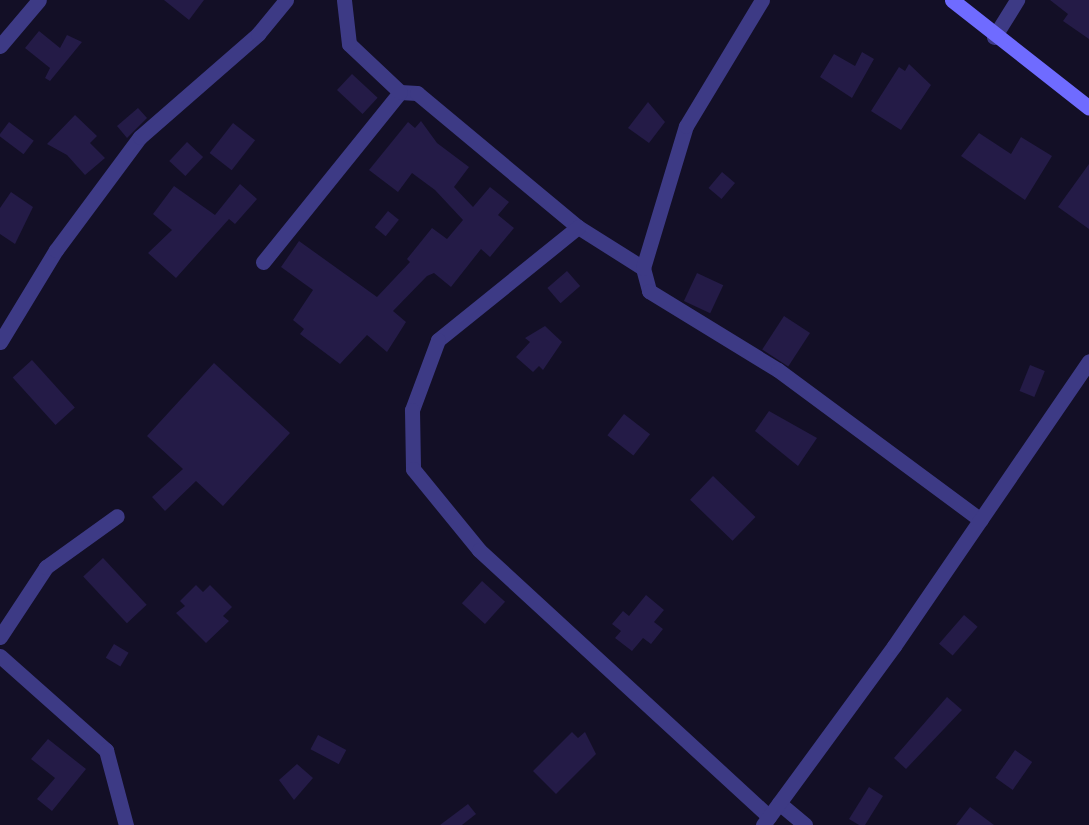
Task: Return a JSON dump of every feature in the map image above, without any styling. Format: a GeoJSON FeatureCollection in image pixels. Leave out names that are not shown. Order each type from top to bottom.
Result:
{"type":"FeatureCollection","features":[{"type":"Feature","properties":{"kind":"street"},"geometry":{"type":"LineString","coordinates":[[0,46],[39,0]]}},
{"type":"Feature","properties":{"kind":"street"},"geometry":{"type":"LineString","coordinates":[[0,342],[56,250],[140,137],[258,34],[286,0]]}},
{"type":"Feature","properties":{"kind":"street"},"geometry":{"type":"LineString","coordinates":[[344,0],[349,44],[400,92],[417,93],[578,227],[644,268]]}},
{"type":"Feature","properties":{"kind":"street"},"geometry":{"type":"LineString","coordinates":[[762,0],[686,126],[644,268],[649,291],[778,370],[981,520]]}},
{"type":"Feature","properties":{"kind":"street"},"geometry":{"type":"LineString","coordinates":[[952,0],[994,37],[1089,108]]}},
{"type":"Feature","properties":{"kind":"street"},"geometry":{"type":"LineString","coordinates":[[994,37],[1017,0]]}},
{"type":"Feature","properties":{"kind":"street"},"geometry":{"type":"LineString","coordinates":[[263,262],[400,92]]}},
{"type":"Feature","properties":{"kind":"street"},"geometry":{"type":"LineString","coordinates":[[578,227],[438,340],[412,410],[413,469],[479,550],[766,821],[981,520],[1089,361]]}},
{"type":"Feature","properties":{"kind":"street"},"geometry":{"type":"LineString","coordinates":[[0,637],[46,567],[117,516]]}},
{"type":"Feature","properties":{"kind":"street"},"geometry":{"type":"LineString","coordinates":[[0,656],[106,750],[126,825]]}},
{"type":"Feature","properties":{"kind":"street"},"geometry":{"type":"LineString","coordinates":[[779,803],[805,825]]}},
{"type":"Feature","properties":{"kind":"building"},"geometry":{"type":"Polygon","coordinates":[[[164,0],[204,0],[189,20],[164,0]]]}},
{"type":"Feature","properties":{"kind":"building"},"geometry":{"type":"Polygon","coordinates":[[[1050,0],[1089,0],[1089,39],[1063,21],[1068,14],[1050,0]]]}},
{"type":"Feature","properties":{"kind":"building"},"geometry":{"type":"Polygon","coordinates":[[[39,31],[60,48],[67,35],[82,42],[50,81],[45,78],[50,68],[25,48],[39,31]]]}},
{"type":"Feature","properties":{"kind":"building"},"geometry":{"type":"Polygon","coordinates":[[[862,52],[874,59],[852,98],[820,77],[834,54],[855,66],[862,52]]]}},
{"type":"Feature","properties":{"kind":"building"},"geometry":{"type":"Polygon","coordinates":[[[909,64],[931,85],[901,130],[871,111],[899,67],[905,71],[909,64]]]}},
{"type":"Feature","properties":{"kind":"building"},"geometry":{"type":"Polygon","coordinates":[[[352,74],[378,98],[363,114],[337,90],[352,74]]]}},
{"type":"Feature","properties":{"kind":"building"},"geometry":{"type":"Polygon","coordinates":[[[648,102],[665,122],[649,143],[628,128],[648,102]]]}},
{"type":"Feature","properties":{"kind":"building"},"geometry":{"type":"Polygon","coordinates":[[[138,108],[147,118],[127,138],[117,126],[138,108]]]}},
{"type":"Feature","properties":{"kind":"building"},"geometry":{"type":"Polygon","coordinates":[[[75,115],[97,136],[90,143],[105,158],[85,175],[67,155],[47,144],[75,115]]]}},
{"type":"Feature","properties":{"kind":"building"},"geometry":{"type":"Polygon","coordinates":[[[421,121],[437,143],[469,167],[454,187],[473,207],[490,187],[509,202],[498,215],[514,228],[490,257],[481,249],[451,287],[434,273],[427,276],[393,311],[406,322],[387,352],[367,335],[340,364],[300,334],[304,329],[293,320],[313,290],[281,267],[299,241],[377,297],[410,262],[407,259],[432,228],[447,239],[463,220],[435,190],[412,173],[398,192],[369,170],[408,122],[415,128],[421,121]]]}},
{"type":"Feature","properties":{"kind":"building"},"geometry":{"type":"Polygon","coordinates":[[[9,122],[34,141],[24,154],[0,137],[9,122]]]}},
{"type":"Feature","properties":{"kind":"building"},"geometry":{"type":"Polygon","coordinates":[[[233,123],[255,140],[232,170],[210,153],[233,123]]]}},
{"type":"Feature","properties":{"kind":"building"},"geometry":{"type":"Polygon","coordinates":[[[979,133],[1011,154],[1021,137],[1052,156],[1025,200],[961,156],[979,133]]]}},
{"type":"Feature","properties":{"kind":"building"},"geometry":{"type":"Polygon","coordinates":[[[187,142],[203,157],[185,176],[169,161],[187,142]]]}},
{"type":"Feature","properties":{"kind":"building"},"geometry":{"type":"Polygon","coordinates":[[[1089,164],[1089,229],[1058,207],[1089,164]]]}},
{"type":"Feature","properties":{"kind":"building"},"geometry":{"type":"Polygon","coordinates":[[[722,172],[735,183],[722,199],[709,188],[722,172]]]}},
{"type":"Feature","properties":{"kind":"building"},"geometry":{"type":"Polygon","coordinates":[[[240,184],[257,199],[235,224],[229,219],[176,278],[148,253],[172,230],[153,214],[174,186],[215,215],[240,184]]]}},
{"type":"Feature","properties":{"kind":"building"},"geometry":{"type":"Polygon","coordinates":[[[11,192],[33,207],[15,244],[0,234],[0,208],[11,192]]]}},
{"type":"Feature","properties":{"kind":"building"},"geometry":{"type":"Polygon","coordinates":[[[388,211],[399,220],[386,236],[375,227],[388,211]]]}},
{"type":"Feature","properties":{"kind":"building"},"geometry":{"type":"Polygon","coordinates":[[[567,271],[580,286],[560,303],[547,288],[567,271]]]}},
{"type":"Feature","properties":{"kind":"building"},"geometry":{"type":"Polygon","coordinates":[[[697,273],[723,285],[710,313],[684,301],[697,273]]]}},
{"type":"Feature","properties":{"kind":"building"},"geometry":{"type":"Polygon","coordinates":[[[784,316],[810,333],[788,366],[762,350],[784,316]]]}},
{"type":"Feature","properties":{"kind":"building"},"geometry":{"type":"Polygon","coordinates":[[[545,326],[562,342],[543,370],[539,366],[533,372],[516,357],[530,342],[525,338],[545,326]]]}},
{"type":"Feature","properties":{"kind":"building"},"geometry":{"type":"Polygon","coordinates":[[[32,360],[75,408],[56,425],[13,377],[32,360]]]}},
{"type":"Feature","properties":{"kind":"building"},"geometry":{"type":"Polygon","coordinates":[[[214,363],[290,433],[223,506],[196,481],[165,511],[152,497],[183,469],[147,436],[214,363]]]}},
{"type":"Feature","properties":{"kind":"building"},"geometry":{"type":"Polygon","coordinates":[[[1030,365],[1045,371],[1034,397],[1020,391],[1030,365]]]}},
{"type":"Feature","properties":{"kind":"building"},"geometry":{"type":"Polygon","coordinates":[[[769,411],[817,438],[798,466],[755,431],[769,411]]]}},
{"type":"Feature","properties":{"kind":"building"},"geometry":{"type":"Polygon","coordinates":[[[624,414],[650,434],[633,456],[607,435],[624,414]]]}},
{"type":"Feature","properties":{"kind":"building"},"geometry":{"type":"Polygon","coordinates":[[[713,476],[755,517],[733,541],[690,500],[713,476]]]}},
{"type":"Feature","properties":{"kind":"building"},"geometry":{"type":"Polygon","coordinates":[[[103,558],[147,605],[127,623],[83,576],[103,558]]]}},
{"type":"Feature","properties":{"kind":"building"},"geometry":{"type":"Polygon","coordinates":[[[482,581],[505,602],[485,624],[462,603],[482,581]]]}},
{"type":"Feature","properties":{"kind":"building"},"geometry":{"type":"Polygon","coordinates":[[[196,585],[203,592],[210,585],[232,607],[223,616],[229,621],[206,643],[176,613],[185,606],[180,601],[196,585]]]}},
{"type":"Feature","properties":{"kind":"building"},"geometry":{"type":"Polygon","coordinates":[[[646,595],[664,610],[654,622],[663,629],[651,644],[643,638],[632,651],[615,638],[621,631],[612,624],[623,611],[629,616],[646,595]]]}},
{"type":"Feature","properties":{"kind":"building"},"geometry":{"type":"Polygon","coordinates":[[[964,615],[978,627],[953,655],[939,644],[964,615]]]}},
{"type":"Feature","properties":{"kind":"building"},"geometry":{"type":"Polygon","coordinates":[[[114,644],[129,653],[120,666],[106,658],[114,644]]]}},
{"type":"Feature","properties":{"kind":"building"},"geometry":{"type":"Polygon","coordinates":[[[947,697],[962,710],[906,769],[894,758],[947,697]]]}},
{"type":"Feature","properties":{"kind":"building"},"geometry":{"type":"Polygon","coordinates":[[[572,732],[578,738],[585,732],[596,754],[556,794],[533,771],[572,732]]]}},
{"type":"Feature","properties":{"kind":"building"},"geometry":{"type":"Polygon","coordinates":[[[318,735],[346,750],[339,764],[310,749],[318,735]]]}},
{"type":"Feature","properties":{"kind":"building"},"geometry":{"type":"Polygon","coordinates":[[[48,739],[86,769],[52,811],[37,799],[55,778],[31,759],[48,739]]]}},
{"type":"Feature","properties":{"kind":"building"},"geometry":{"type":"Polygon","coordinates":[[[1015,750],[1032,762],[1013,790],[995,778],[1015,750]]]}},
{"type":"Feature","properties":{"kind":"building"},"geometry":{"type":"Polygon","coordinates":[[[297,764],[313,778],[294,800],[279,780],[297,764]]]}},
{"type":"Feature","properties":{"kind":"building"},"geometry":{"type":"Polygon","coordinates":[[[869,787],[883,796],[865,825],[859,825],[849,819],[869,787]]]}},
{"type":"Feature","properties":{"kind":"building"},"geometry":{"type":"Polygon","coordinates":[[[468,804],[476,814],[462,825],[440,825],[468,804]]]}},
{"type":"Feature","properties":{"kind":"building"},"geometry":{"type":"Polygon","coordinates":[[[970,807],[994,825],[956,825],[970,807]]]}}]}
